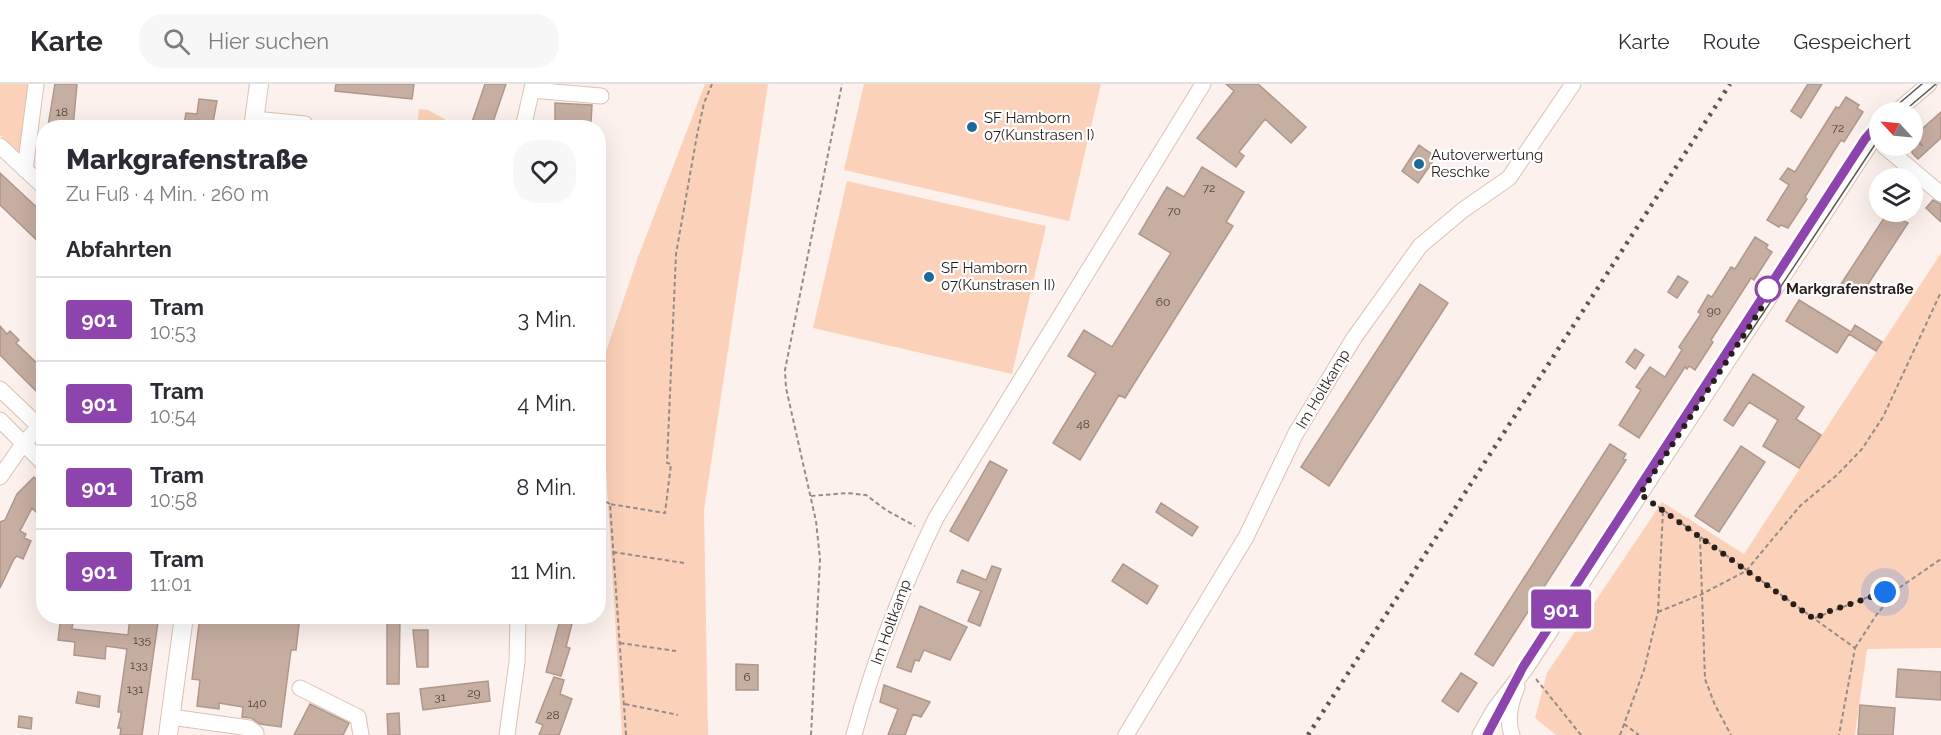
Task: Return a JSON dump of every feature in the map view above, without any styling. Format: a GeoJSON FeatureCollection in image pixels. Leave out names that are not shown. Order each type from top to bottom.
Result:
{"type":"FeatureCollection","features":[{"type":"Feature","properties":{"kind":"main road"},"geometry":{"type":"LineString","coordinates":[[254,120],[259,84]]}},
{"type":"Feature","properties":{"kind":"main road"},"geometry":{"type":"LineString","coordinates":[[168,735],[183,624]]}},
{"type":"Feature","properties":{"kind":"street"},"geometry":{"type":"LineString","coordinates":[[26,170],[36,84]]}},
{"type":"Feature","properties":{"kind":"street","name":"Im Holtkamp"},"geometry":{"type":"LineString","coordinates":[[854,735],[878,654],[909,573],[936,518],[1203,84]]}},
{"type":"Feature","properties":{"kind":"street","name":"Im Holtkamp"},"geometry":{"type":"LineString","coordinates":[[1126,735],[1246,537],[1296,434],[1354,338],[1420,246],[1463,210],[1509,177],[1573,84]]}},
{"type":"Feature","properties":{"kind":"street"},"geometry":{"type":"LineString","coordinates":[[1908,102],[1929,84]]}},
{"type":"Feature","properties":{"kind":"street"},"geometry":{"type":"LineString","coordinates":[[525,120],[532,87],[601,96]]}},
{"type":"Feature","properties":{"kind":"street"},"geometry":{"type":"LineString","coordinates":[[0,146],[36,179]]}},
{"type":"Feature","properties":{"kind":"street"},"geometry":{"type":"LineString","coordinates":[[1480,735],[1494,710],[1526,668],[1869,153]]}},
{"type":"Feature","properties":{"kind":"street"},"geometry":{"type":"LineString","coordinates":[[1899,156],[1941,194]]}},
{"type":"Feature","properties":{"kind":"street"},"geometry":{"type":"LineString","coordinates":[[0,389],[36,424]]}},
{"type":"Feature","properties":{"kind":"street"},"geometry":{"type":"LineString","coordinates":[[0,420],[36,456]]}},
{"type":"Feature","properties":{"kind":"street"},"geometry":{"type":"LineString","coordinates":[[0,477],[24,444],[36,433]]}},
{"type":"Feature","properties":{"kind":"street"},"geometry":{"type":"LineString","coordinates":[[507,735],[517,662],[518,624]]}},
{"type":"Feature","properties":{"kind":"street"},"geometry":{"type":"LineString","coordinates":[[1512,735],[1509,725],[1510,704],[1526,668]]}},
{"type":"Feature","properties":{"kind":"street"},"geometry":{"type":"LineString","coordinates":[[300,688],[358,717],[362,734]]}},
{"type":"Feature","properties":{"kind":"street"},"geometry":{"type":"LineString","coordinates":[[171,717],[249,728],[256,735]]}},
{"type":"Feature","properties":{"kind":"path"},"geometry":{"type":"LineString","coordinates":[[606,502],[665,513],[671,464],[667,463],[676,254],[696,135],[704,103],[712,84]]}},
{"type":"Feature","properties":{"kind":"path"},"geometry":{"type":"LineString","coordinates":[[811,735],[820,559],[816,521],[786,388],[785,370],[842,84]]}},
{"type":"Feature","properties":{"kind":"path"},"geometry":{"type":"LineString","coordinates":[[1658,612],[1702,594],[1746,571],[1800,506],[1837,476],[1862,449],[1883,417],[1941,292]]}},
{"type":"Feature","properties":{"kind":"path"},"geometry":{"type":"LineString","coordinates":[[811,496],[847,493],[866,495],[886,510],[928,534]]}},
{"type":"Feature","properties":{"kind":"path"},"geometry":{"type":"LineString","coordinates":[[1640,494],[1855,648]]}},
{"type":"Feature","properties":{"kind":"path"},"geometry":{"type":"LineString","coordinates":[[610,504],[626,735]]}},
{"type":"Feature","properties":{"kind":"path"},"geometry":{"type":"LineString","coordinates":[[1620,735],[1644,670],[1658,612],[1663,510]]}},
{"type":"Feature","properties":{"kind":"path"},"geometry":{"type":"LineString","coordinates":[[1700,537],[1705,679],[1715,705],[1731,735]]}},
{"type":"Feature","properties":{"kind":"path"},"geometry":{"type":"LineString","coordinates":[[613,552],[684,563]]}},
{"type":"Feature","properties":{"kind":"path"},"geometry":{"type":"LineString","coordinates":[[1839,735],[1855,648],[1877,614],[1899,588],[1941,559]]}},
{"type":"Feature","properties":{"kind":"path"},"geometry":{"type":"LineString","coordinates":[[1814,619],[1871,596],[1899,588]]}},
{"type":"Feature","properties":{"kind":"path"},"geometry":{"type":"LineString","coordinates":[[620,643],[676,651]]}},
{"type":"Feature","properties":{"kind":"path"},"geometry":{"type":"LineString","coordinates":[[1526,668],[1581,735]]}},
{"type":"Feature","properties":{"kind":"path"},"geometry":{"type":"LineString","coordinates":[[625,704],[678,715]]}},
{"type":"Feature","properties":{"kind":"path"},"geometry":{"type":"LineString","coordinates":[[1624,724],[1639,735]]}},
{"type":"Feature","properties":{"kind":"shaded area"},"geometry":{"type":"Polygon","coordinates":[[[0,84],[31,84],[20,154],[0,135],[0,84]]]}},
{"type":"Feature","properties":{"kind":"shaded area"},"geometry":{"type":"Polygon","coordinates":[[[705,84],[768,84],[704,510],[708,735],[622,735],[606,469],[606,351],[638,257],[705,84]]]}},
{"type":"Feature","properties":{"kind":"shaded area","name":"SF Hamborn 07(Kunstrasen I)"},"geometry":{"type":"Polygon","coordinates":[[[864,84],[1101,84],[1069,221],[844,170],[864,84]]]}},
{"type":"Feature","properties":{"kind":"shaded area"},"geometry":{"type":"Polygon","coordinates":[[[419,109],[428,110],[446,120],[418,120],[419,109]]]}},
{"type":"Feature","properties":{"kind":"shaded area","name":"SF Hamborn 07(Kunstrasen II)"},"geometry":{"type":"Polygon","coordinates":[[[847,181],[1046,226],[1012,374],[813,328],[847,181]]]}},
{"type":"Feature","properties":{"kind":"shaded area"},"geometry":{"type":"Polygon","coordinates":[[[1941,253],[1941,648],[1867,649],[1855,735],[1556,735],[1535,718],[1547,673],[1662,502],[1744,554],[1941,253]]]}},
{"type":"Feature","properties":{"kind":"building"},"geometry":{"type":"Polygon","coordinates":[[[55,84],[77,84],[74,120],[49,120],[55,84]]]}},
{"type":"Feature","properties":{"kind":"building"},"geometry":{"type":"Polygon","coordinates":[[[336,84],[414,84],[412,99],[335,91],[336,84]]]}},
{"type":"Feature","properties":{"kind":"building"},"geometry":{"type":"Polygon","coordinates":[[[485,84],[506,84],[494,120],[473,120],[485,84]]]}},
{"type":"Feature","properties":{"kind":"building"},"geometry":{"type":"Polygon","coordinates":[[[1226,84],[1258,84],[1306,127],[1291,143],[1265,119],[1239,152],[1244,156],[1236,167],[1197,138],[1234,91],[1226,84]]]}},
{"type":"Feature","properties":{"kind":"building"},"geometry":{"type":"Polygon","coordinates":[[[1808,84],[1822,84],[1801,118],[1791,111],[1808,84]]]}},
{"type":"Feature","properties":{"kind":"building"},"geometry":{"type":"Polygon","coordinates":[[[1846,97],[1859,105],[1857,108],[1863,112],[1844,142],[1841,140],[1788,228],[1781,225],[1779,227],[1767,220],[1789,185],[1780,179],[1788,168],[1795,172],[1836,107],[1839,108],[1846,97]]]}},
{"type":"Feature","properties":{"kind":"building"},"geometry":{"type":"Polygon","coordinates":[[[199,99],[217,101],[213,120],[185,120],[186,113],[197,114],[199,99]]]}},
{"type":"Feature","properties":{"kind":"building"},"geometry":{"type":"Polygon","coordinates":[[[555,103],[592,105],[591,120],[555,120],[555,103]]]}},
{"type":"Feature","properties":{"kind":"building"},"geometry":{"type":"Polygon","coordinates":[[[1941,112],[1941,138],[1923,154],[1923,146],[1923,128],[1941,112]]]}},
{"type":"Feature","properties":{"kind":"building","name":"Autoverwertung Reschke"},"geometry":{"type":"Polygon","coordinates":[[[1419,145],[1436,157],[1418,183],[1402,171],[1419,145]]]}},
{"type":"Feature","properties":{"kind":"building"},"geometry":{"type":"Polygon","coordinates":[[[1202,167],[1244,192],[1226,222],[1233,226],[1125,398],[1119,395],[1080,460],[1053,443],[1096,373],[1068,356],[1084,330],[1112,347],[1171,253],[1139,234],[1167,187],[1184,197],[1202,167]]]}},
{"type":"Feature","properties":{"kind":"building"},"geometry":{"type":"Polygon","coordinates":[[[0,173],[36,207],[36,239],[0,205],[0,173]]]}},
{"type":"Feature","properties":{"kind":"building"},"geometry":{"type":"Polygon","coordinates":[[[1933,200],[1941,204],[1941,222],[1926,208],[1933,200]]]}},
{"type":"Feature","properties":{"kind":"building"},"geometry":{"type":"Polygon","coordinates":[[[1881,222],[1908,223],[1861,295],[1841,284],[1881,222]]]}},
{"type":"Feature","properties":{"kind":"building"},"geometry":{"type":"Polygon","coordinates":[[[1755,237],[1768,245],[1766,248],[1772,252],[1754,280],[1751,278],[1711,340],[1713,342],[1695,370],[1689,366],[1687,369],[1685,367],[1639,438],[1619,425],[1641,390],[1636,387],[1650,367],[1665,377],[1682,350],[1679,347],[1701,314],[1698,312],[1708,295],[1712,297],[1731,267],[1735,269],[1755,237]]]}},
{"type":"Feature","properties":{"kind":"building"},"geometry":{"type":"Polygon","coordinates":[[[1678,276],[1688,282],[1677,298],[1668,292],[1678,276]]]}},
{"type":"Feature","properties":{"kind":"building"},"geometry":{"type":"Polygon","coordinates":[[[1420,284],[1448,303],[1329,486],[1301,467],[1420,284]]]}},
{"type":"Feature","properties":{"kind":"building"},"geometry":{"type":"Polygon","coordinates":[[[1799,300],[1851,332],[1855,325],[1882,342],[1876,351],[1849,334],[1837,353],[1786,321],[1799,300]]]}},
{"type":"Feature","properties":{"kind":"building"},"geometry":{"type":"Polygon","coordinates":[[[0,326],[7,334],[10,331],[19,340],[16,343],[36,362],[36,391],[0,355],[0,326]]]}},
{"type":"Feature","properties":{"kind":"building"},"geometry":{"type":"Polygon","coordinates":[[[1635,349],[1644,355],[1635,369],[1626,362],[1635,349]]]}},
{"type":"Feature","properties":{"kind":"building"},"geometry":{"type":"Polygon","coordinates":[[[1753,374],[1804,407],[1796,419],[1821,435],[1799,468],[1763,446],[1778,420],[1749,402],[1733,426],[1724,420],[1753,374]]]}},
{"type":"Feature","properties":{"kind":"building"},"geometry":{"type":"Polygon","coordinates":[[[1610,444],[1626,454],[1623,459],[1626,460],[1493,666],[1475,654],[1610,444]]]}},
{"type":"Feature","properties":{"kind":"building"},"geometry":{"type":"Polygon","coordinates":[[[1741,446],[1765,462],[1719,532],[1695,516],[1741,446]]]}},
{"type":"Feature","properties":{"kind":"building"},"geometry":{"type":"Polygon","coordinates":[[[990,461],[1007,470],[968,541],[950,531],[990,461]]]}},
{"type":"Feature","properties":{"kind":"building"},"geometry":{"type":"Polygon","coordinates":[[[34,477],[36,479],[36,512],[32,508],[20,531],[26,534],[24,538],[31,541],[23,559],[17,556],[14,559],[0,588],[0,522],[5,520],[17,494],[34,477]]]}},
{"type":"Feature","properties":{"kind":"building"},"geometry":{"type":"Polygon","coordinates":[[[1161,503],[1198,527],[1192,536],[1156,512],[1161,503]]]}},
{"type":"Feature","properties":{"kind":"building"},"geometry":{"type":"Polygon","coordinates":[[[1123,564],[1158,586],[1147,604],[1112,581],[1123,564]]]}},
{"type":"Feature","properties":{"kind":"building"},"geometry":{"type":"Polygon","coordinates":[[[992,566],[1001,569],[980,626],[968,621],[981,591],[957,582],[962,570],[986,580],[992,566]]]}},
{"type":"Feature","properties":{"kind":"building"},"geometry":{"type":"Polygon","coordinates":[[[920,606],[967,627],[950,660],[924,650],[919,661],[915,660],[911,672],[897,667],[920,606]]]}},
{"type":"Feature","properties":{"kind":"building"},"geometry":{"type":"Polygon","coordinates":[[[60,624],[73,624],[72,629],[128,635],[129,624],[158,624],[142,735],[120,735],[121,728],[118,728],[121,712],[118,712],[127,649],[106,646],[105,659],[74,655],[75,642],[58,640],[60,624]]]}},
{"type":"Feature","properties":{"kind":"building"},"geometry":{"type":"Polygon","coordinates":[[[199,624],[299,624],[296,650],[291,650],[281,727],[260,724],[251,718],[242,717],[243,707],[219,703],[219,709],[197,706],[200,680],[192,679],[199,624]]]}},
{"type":"Feature","properties":{"kind":"building"},"geometry":{"type":"Polygon","coordinates":[[[387,624],[400,624],[399,684],[387,684],[387,624]]]}},
{"type":"Feature","properties":{"kind":"building"},"geometry":{"type":"Polygon","coordinates":[[[559,624],[572,624],[566,647],[570,648],[561,676],[546,672],[559,624]]]}},
{"type":"Feature","properties":{"kind":"building"},"geometry":{"type":"Polygon","coordinates":[[[413,630],[428,630],[428,667],[417,667],[413,630]]]}},
{"type":"Feature","properties":{"kind":"building"},"geometry":{"type":"Polygon","coordinates":[[[736,664],[758,665],[758,690],[736,690],[736,664]]]}},
{"type":"Feature","properties":{"kind":"building"},"geometry":{"type":"Polygon","coordinates":[[[1898,669],[1941,672],[1941,700],[1896,697],[1898,669]]]}},
{"type":"Feature","properties":{"kind":"building"},"geometry":{"type":"Polygon","coordinates":[[[1461,673],[1477,683],[1458,712],[1442,701],[1461,673]]]}},
{"type":"Feature","properties":{"kind":"building"},"geometry":{"type":"Polygon","coordinates":[[[554,677],[564,680],[560,694],[572,699],[559,735],[539,735],[543,725],[536,722],[554,677]]]}},
{"type":"Feature","properties":{"kind":"building"},"geometry":{"type":"Polygon","coordinates":[[[488,681],[490,701],[423,710],[420,689],[488,681]]]}},
{"type":"Feature","properties":{"kind":"building"},"geometry":{"type":"Polygon","coordinates":[[[884,685],[930,702],[921,717],[913,714],[905,735],[888,735],[898,709],[880,702],[884,685]]]}},
{"type":"Feature","properties":{"kind":"building"},"geometry":{"type":"Polygon","coordinates":[[[78,692],[100,696],[99,707],[76,703],[78,692]]]}},
{"type":"Feature","properties":{"kind":"building"},"geometry":{"type":"Polygon","coordinates":[[[310,704],[349,723],[343,735],[294,735],[310,704]]]}},
{"type":"Feature","properties":{"kind":"building"},"geometry":{"type":"Polygon","coordinates":[[[1860,705],[1895,708],[1893,735],[1858,735],[1860,705]]]}},
{"type":"Feature","properties":{"kind":"building"},"geometry":{"type":"Polygon","coordinates":[[[399,713],[400,735],[388,735],[387,714],[399,713]]]}},
{"type":"Feature","properties":{"kind":"building"},"geometry":{"type":"Polygon","coordinates":[[[19,716],[32,718],[31,729],[18,727],[19,716]]]}},
{"type":"Feature","properties":{"kind":"tram line"},"geometry":{"type":"LineString","coordinates":[[1901,102],[1922,84]]}},
{"type":"Feature","properties":{"kind":"tram line"},"geometry":{"type":"LineString","coordinates":[[1915,102],[1936,84]]}},
{"type":"Feature","properties":{"kind":"tram line"},"geometry":{"type":"LineString","coordinates":[[1487,735],[1523,667],[1869,134]]}},
{"type":"Feature","properties":{"kind":"tram line","name":"901"},"geometry":{"type":"LineString","coordinates":[[1487,735],[1523,667],[1869,134]]}},
{"type":"Feature","properties":{"kind":"tram line"},"geometry":{"type":"LineString","coordinates":[[1744,342],[1869,154]]}},
{"type":"Feature","properties":{"kind":"railway"},"geometry":{"type":"LineString","coordinates":[[1308,735],[1730,84]]}},
{"type":"Feature","properties":{"kind":"place","name":"SF Hamborn 07(Kunstrasen I)"},"geometry":{"type":"Point","coordinates":[972,127]}},
{"type":"Feature","properties":{"kind":"place","name":"Autoverwertung Reschke"},"geometry":{"type":"Point","coordinates":[1419,164]}},
{"type":"Feature","properties":{"kind":"place","name":"SF Hamborn 07(Kunstrasen II)"},"geometry":{"type":"Point","coordinates":[929,277]}},
{"type":"Feature","properties":{"kind":"place","name":"Markgrafenstraße"},"geometry":{"type":"Point","coordinates":[1768,289]}},
{"type":"Feature","properties":{"kind":"route"},"geometry":{"type":"LineString","coordinates":[[1768,289],[1768,298],[1640,494],[1814,619],[1885,592]]}}]}
